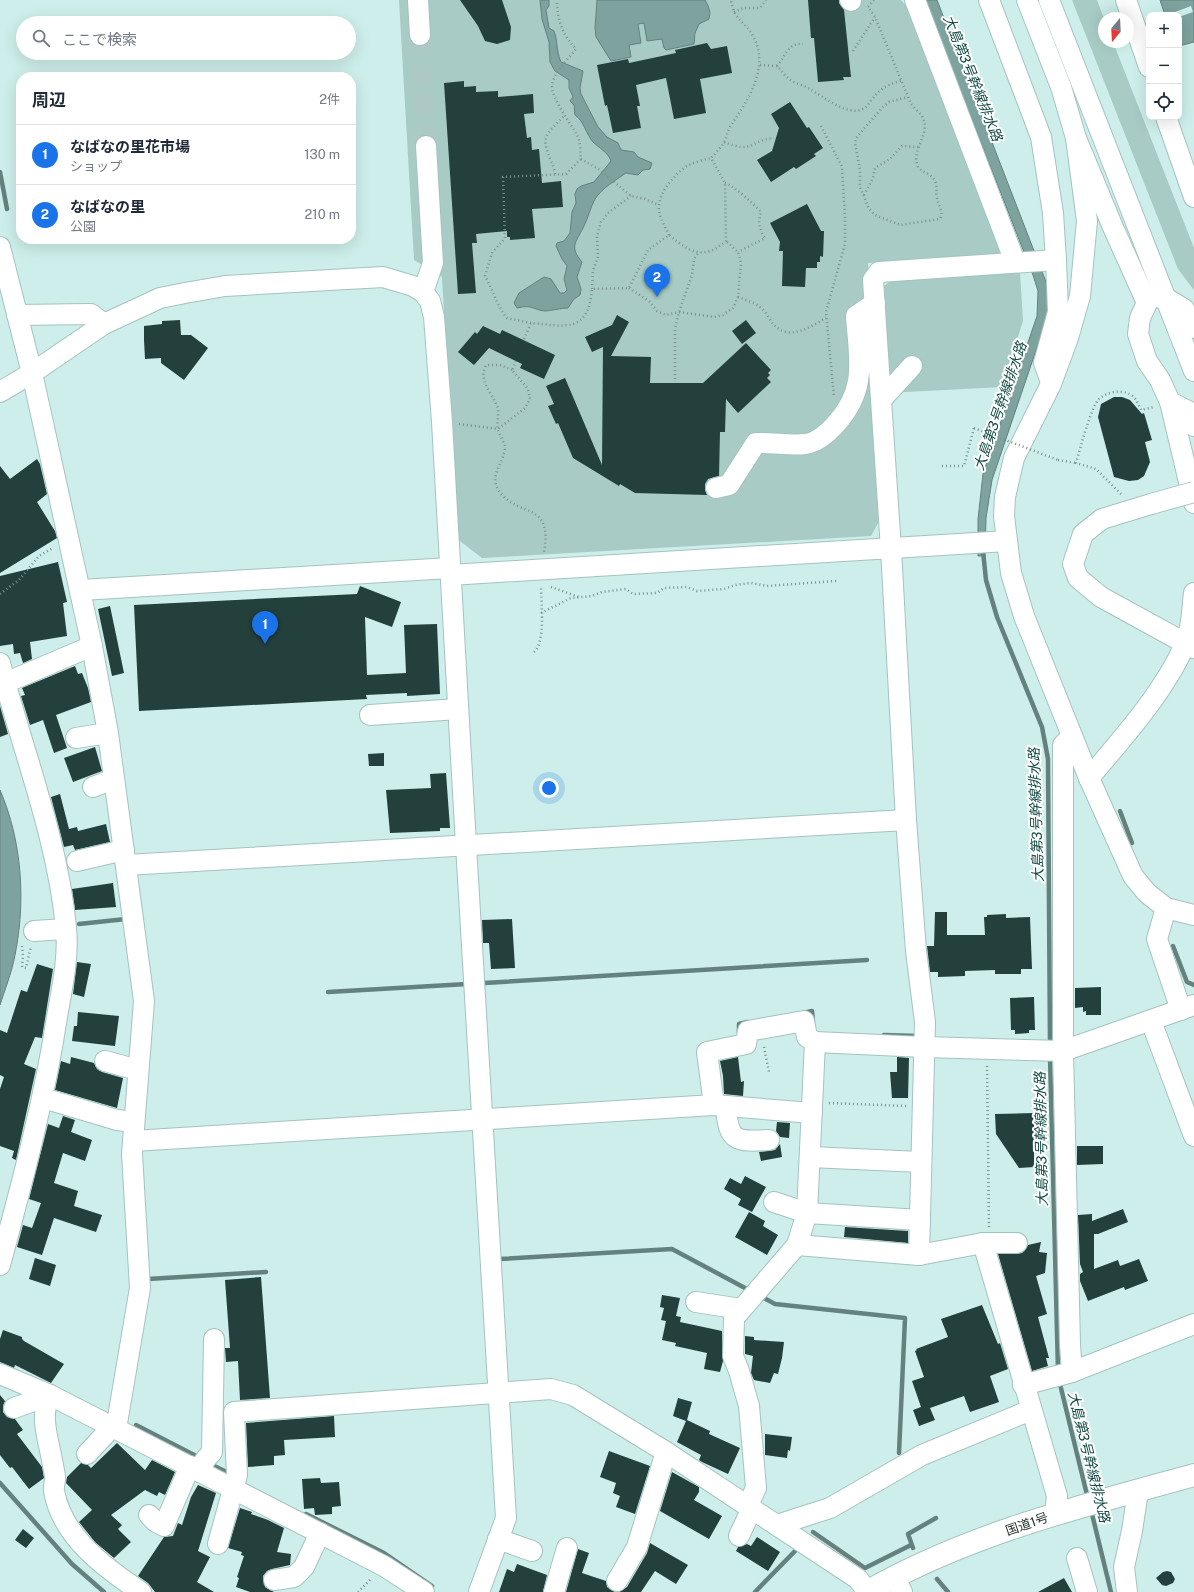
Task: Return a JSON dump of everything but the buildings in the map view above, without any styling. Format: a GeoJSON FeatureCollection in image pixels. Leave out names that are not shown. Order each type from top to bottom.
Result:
{"type":"FeatureCollection","features":[{"type":"Feature","properties":{"kind":"highway","name":"国道1号"},"geometry":{"type":"LineString","coordinates":[[867,1592],[899,1585],[964,1545],[1061,1512],[1194,1475]]}},
{"type":"Feature","properties":{"kind":"street"},"geometry":{"type":"LineString","coordinates":[[418,0],[420,36]]}},
{"type":"Feature","properties":{"kind":"street"},"geometry":{"type":"LineString","coordinates":[[915,0],[1019,261]]}},
{"type":"Feature","properties":{"kind":"street"},"geometry":{"type":"LineString","coordinates":[[989,0],[1041,137],[1053,213],[1050,260],[1058,312],[1044,363],[1051,384]]}},
{"type":"Feature","properties":{"kind":"street"},"geometry":{"type":"LineString","coordinates":[[1027,0],[1061,88],[1076,138],[1112,226],[1156,300],[1194,371]]}},
{"type":"Feature","properties":{"kind":"street"},"geometry":{"type":"LineString","coordinates":[[1049,0],[1156,300]]}},
{"type":"Feature","properties":{"kind":"street"},"geometry":{"type":"LineString","coordinates":[[1126,0],[1146,58]]}},
{"type":"Feature","properties":{"kind":"street"},"geometry":{"type":"LineString","coordinates":[[1167,120],[1194,198]]}},
{"type":"Feature","properties":{"kind":"street"},"geometry":{"type":"LineString","coordinates":[[1076,138],[1087,221],[1080,296],[1068,338],[1051,384],[1014,458],[1005,497],[1001,541],[1024,616],[1089,778],[1134,876],[1147,893],[1166,908],[1194,915]]}},
{"type":"Feature","properties":{"kind":"street"},"geometry":{"type":"LineString","coordinates":[[423,292],[433,263],[426,146]]}},
{"type":"Feature","properties":{"kind":"street"},"geometry":{"type":"LineString","coordinates":[[0,247],[32,373],[81,590],[92,646],[108,733],[144,1001],[132,1154],[140,1288],[114,1428],[87,1454]]}},
{"type":"Feature","properties":{"kind":"street"},"geometry":{"type":"LineString","coordinates":[[919,1255],[925,1022],[916,951],[906,820],[892,549],[873,280],[879,272],[1050,260]]}},
{"type":"Feature","properties":{"kind":"street"},"geometry":{"type":"LineString","coordinates":[[0,392],[32,373],[104,324],[160,298],[225,286],[383,277],[413,286],[423,292],[430,301],[434,317],[442,422],[506,1518],[479,1592]]}},
{"type":"Feature","properties":{"kind":"street"},"geometry":{"type":"LineString","coordinates":[[1156,300],[1184,309],[1194,328]]}},
{"type":"Feature","properties":{"kind":"street"},"geometry":{"type":"LineString","coordinates":[[1156,300],[1140,318],[1138,334],[1147,361],[1160,380],[1170,402],[1194,503]]}},
{"type":"Feature","properties":{"kind":"street"},"geometry":{"type":"LineString","coordinates":[[716,488],[729,485],[756,443],[806,444],[826,434],[836,424],[855,396],[860,374],[856,316],[875,303]]}},
{"type":"Feature","properties":{"kind":"street"},"geometry":{"type":"LineString","coordinates":[[17,315],[91,314],[104,324]]}},
{"type":"Feature","properties":{"kind":"street"},"geometry":{"type":"LineString","coordinates":[[881,400],[912,366]]}},
{"type":"Feature","properties":{"kind":"street"},"geometry":{"type":"LineString","coordinates":[[1170,402],[1188,411],[1194,426]]}},
{"type":"Feature","properties":{"kind":"street"},"geometry":{"type":"LineString","coordinates":[[1190,645],[1101,597],[1078,578],[1073,564],[1083,534],[1102,519],[1194,492]]}},
{"type":"Feature","properties":{"kind":"street"},"geometry":{"type":"LineString","coordinates":[[81,590],[450,572],[541,570],[1001,541]]}},
{"type":"Feature","properties":{"kind":"street"},"geometry":{"type":"LineString","coordinates":[[1089,778],[1118,744],[1190,645],[1194,593]]}},
{"type":"Feature","properties":{"kind":"street"},"geometry":{"type":"LineString","coordinates":[[5,683],[92,646]]}},
{"type":"Feature","properties":{"kind":"street"},"geometry":{"type":"LineString","coordinates":[[0,663],[48,833],[62,898],[66,929],[66,961],[43,1098],[0,1265]]}},
{"type":"Feature","properties":{"kind":"street"},"geometry":{"type":"LineString","coordinates":[[370,715],[458,709]]}},
{"type":"Feature","properties":{"kind":"street"},"geometry":{"type":"LineString","coordinates":[[76,738],[108,733]]}},
{"type":"Feature","properties":{"kind":"street"},"geometry":{"type":"LineString","coordinates":[[1063,1368],[1055,1051],[1063,745],[1072,736]]}},
{"type":"Feature","properties":{"kind":"street"},"geometry":{"type":"LineString","coordinates":[[93,787],[114,779]]}},
{"type":"Feature","properties":{"kind":"street"},"geometry":{"type":"LineString","coordinates":[[77,860],[466,845],[906,820]]}},
{"type":"Feature","properties":{"kind":"street"},"geometry":{"type":"LineString","coordinates":[[769,1140],[744,1141],[736,1138],[729,1129],[720,1105],[707,1052],[746,1044],[748,1031],[804,1020],[807,1037],[815,1042],[924,1048],[1055,1051],[1187,1008],[1157,939],[1166,908]]}},
{"type":"Feature","properties":{"kind":"street"},"geometry":{"type":"LineString","coordinates":[[28,939],[66,929]]}},
{"type":"Feature","properties":{"kind":"street"},"geometry":{"type":"LineString","coordinates":[[1151,1020],[1194,1136]]}},
{"type":"Feature","properties":{"kind":"street"},"geometry":{"type":"LineString","coordinates":[[739,1536],[756,1488],[749,1406],[739,1371],[732,1356],[734,1318],[796,1245],[807,1214],[815,1042]]}},
{"type":"Feature","properties":{"kind":"street"},"geometry":{"type":"LineString","coordinates":[[105,1061],[138,1070]]}},
{"type":"Feature","properties":{"kind":"street"},"geometry":{"type":"LineString","coordinates":[[43,1098],[117,1120],[134,1132],[482,1120],[720,1105],[812,1108]]}},
{"type":"Feature","properties":{"kind":"street"},"geometry":{"type":"LineString","coordinates":[[810,1157],[921,1162]]}},
{"type":"Feature","properties":{"kind":"street"},"geometry":{"type":"LineString","coordinates":[[774,1202],[807,1214],[920,1220]]}},
{"type":"Feature","properties":{"kind":"street"},"geometry":{"type":"LineString","coordinates":[[796,1245],[919,1255],[986,1243],[1017,1242]]}},
{"type":"Feature","properties":{"kind":"street"},"geometry":{"type":"LineString","coordinates":[[986,1243],[1023,1385],[1061,1512]]}},
{"type":"Feature","properties":{"kind":"street"},"geometry":{"type":"LineString","coordinates":[[696,1302],[741,1309]]}},
{"type":"Feature","properties":{"kind":"street"},"geometry":{"type":"LineString","coordinates":[[1023,1385],[1063,1368],[1194,1324]]}},
{"type":"Feature","properties":{"kind":"street"},"geometry":{"type":"LineString","coordinates":[[149,1515],[156,1522],[164,1526],[195,1469],[212,1452],[214,1339]]}},
{"type":"Feature","properties":{"kind":"street"},"geometry":{"type":"LineString","coordinates":[[0,1374],[48,1399],[114,1428],[320,1533],[384,1566],[424,1592]]}},
{"type":"Feature","properties":{"kind":"street"},"geometry":{"type":"LineString","coordinates":[[218,1544],[237,1475],[234,1412],[551,1389],[561,1390],[572,1395],[666,1452],[858,1578],[867,1592]]}},
{"type":"Feature","properties":{"kind":"street"},"geometry":{"type":"LineString","coordinates":[[14,1408],[36,1400],[48,1399]]}},
{"type":"Feature","properties":{"kind":"street"},"geometry":{"type":"LineString","coordinates":[[48,1399],[44,1420],[55,1477],[54,1490],[71,1531],[107,1568],[141,1592]]}},
{"type":"Feature","properties":{"kind":"street"},"geometry":{"type":"LineString","coordinates":[[777,1525],[830,1508],[922,1455],[1031,1410]]}},
{"type":"Feature","properties":{"kind":"street"},"geometry":{"type":"LineString","coordinates":[[617,1580],[637,1547],[666,1452]]}},
{"type":"Feature","properties":{"kind":"street"},"geometry":{"type":"LineString","coordinates":[[1127,1592],[1124,1567],[1132,1531],[1129,1493]]}},
{"type":"Feature","properties":{"kind":"street"},"geometry":{"type":"LineString","coordinates":[[648,1512],[654,1534]]}},
{"type":"Feature","properties":{"kind":"street"},"geometry":{"type":"LineString","coordinates":[[274,1580],[294,1577],[304,1567],[320,1533]]}},
{"type":"Feature","properties":{"kind":"street"},"geometry":{"type":"LineString","coordinates":[[498,1539],[532,1551]]}},
{"type":"Feature","properties":{"kind":"street"},"geometry":{"type":"LineString","coordinates":[[554,1592],[567,1548]]}},
{"type":"Feature","properties":{"kind":"street"},"geometry":{"type":"LineString","coordinates":[[1077,1558],[1087,1592]]}},
{"type":"Feature","properties":{"kind":"path"},"geometry":{"type":"LineString","coordinates":[[557,0],[557,12],[564,36],[576,49],[552,85],[564,116],[578,136],[581,159]]}},
{"type":"Feature","properties":{"kind":"path"},"geometry":{"type":"LineString","coordinates":[[726,241],[717,249],[698,253],[687,250],[669,235],[660,216],[659,205],[662,194],[673,179],[688,166],[711,158],[724,142],[731,125],[744,107],[754,84],[760,65],[760,57],[753,36],[737,19],[731,0]]}},
{"type":"Feature","properties":{"kind":"path"},"geometry":{"type":"LineString","coordinates":[[734,12],[744,8],[760,8],[766,0]]}},
{"type":"Feature","properties":{"kind":"path"},"geometry":{"type":"LineString","coordinates":[[874,0],[868,6],[875,16],[908,97],[924,122],[924,135],[916,157],[917,164],[920,169],[933,177],[937,183],[936,196],[942,211],[940,219],[900,225],[875,215],[869,209],[860,187],[860,169],[855,143],[856,138],[882,108],[889,102],[908,97]]}},
{"type":"Feature","properties":{"kind":"path"},"geometry":{"type":"LineString","coordinates":[[853,51],[875,16]]}},
{"type":"Feature","properties":{"kind":"path"},"geometry":{"type":"LineString","coordinates":[[777,66],[783,60],[787,50],[798,44],[803,44]]}},
{"type":"Feature","properties":{"kind":"path"},"geometry":{"type":"LineString","coordinates":[[760,65],[777,66],[788,79],[811,90],[822,98],[853,110],[862,110],[868,106],[873,97],[891,83],[901,81]]}},
{"type":"Feature","properties":{"kind":"path"},"geometry":{"type":"LineString","coordinates":[[555,174],[554,165],[545,143],[547,136],[564,116]]}},
{"type":"Feature","properties":{"kind":"path"},"geometry":{"type":"LineString","coordinates":[[821,126],[842,167],[845,218],[845,244],[826,312],[836,424]]}},
{"type":"Feature","properties":{"kind":"path"},"geometry":{"type":"LineString","coordinates":[[724,142],[736,147],[749,148],[758,142],[774,138]]}},
{"type":"Feature","properties":{"kind":"path"},"geometry":{"type":"LineString","coordinates":[[864,196],[874,178],[875,168],[890,159],[902,146],[920,147]]}},
{"type":"Feature","properties":{"kind":"path"},"geometry":{"type":"LineString","coordinates":[[592,289],[629,288],[649,301],[657,311],[666,315],[679,312],[714,317],[723,315],[733,308],[738,297],[741,263],[738,252],[726,241],[725,183],[711,158]]}},
{"type":"Feature","properties":{"kind":"path"},"geometry":{"type":"LineString","coordinates":[[581,159],[600,170],[631,196],[645,199],[659,205]]}},
{"type":"Feature","properties":{"kind":"path"},"geometry":{"type":"LineString","coordinates":[[581,159],[566,174],[503,177],[505,238],[492,253],[485,276],[494,291],[500,309],[507,318],[531,323],[570,326],[584,318],[590,306],[593,270],[598,257],[597,236],[601,222],[608,213],[631,196]]}},
{"type":"Feature","properties":{"kind":"path"},"geometry":{"type":"LineString","coordinates":[[725,183],[737,189],[741,195],[761,212],[759,219],[760,226],[765,238],[738,252]]}},
{"type":"Feature","properties":{"kind":"path"},"geometry":{"type":"LineString","coordinates":[[629,288],[648,250],[669,235]]}},
{"type":"Feature","properties":{"kind":"path"},"geometry":{"type":"LineString","coordinates":[[675,379],[675,330],[679,312],[692,275],[694,259],[698,253]]}},
{"type":"Feature","properties":{"kind":"path"},"geometry":{"type":"LineString","coordinates":[[738,297],[759,305],[774,324],[785,332],[794,333],[801,331],[826,318]]}},
{"type":"Feature","properties":{"kind":"path"},"geometry":{"type":"LineString","coordinates":[[524,340],[531,323]]}},
{"type":"Feature","properties":{"kind":"path"},"geometry":{"type":"LineString","coordinates":[[512,370],[516,361]]}},
{"type":"Feature","properties":{"kind":"path"},"geometry":{"type":"LineString","coordinates":[[442,422],[498,429],[525,408],[530,399],[528,389],[512,370],[500,365],[486,365],[482,372],[485,386],[498,407],[498,429],[504,447],[496,470],[495,480],[498,490],[506,499],[537,514],[542,519],[546,544],[541,570]]}},
{"type":"Feature","properties":{"kind":"path"},"geometry":{"type":"LineString","coordinates":[[1076,463],[1095,404],[1104,395],[1111,392],[1126,392],[1137,400],[1141,410],[1170,402]]}},
{"type":"Feature","properties":{"kind":"path"},"geometry":{"type":"LineString","coordinates":[[942,466],[964,466],[974,428],[1058,460],[1076,463],[1096,469],[1144,506]]}},
{"type":"Feature","properties":{"kind":"path"},"geometry":{"type":"LineString","coordinates":[[0,594],[19,580],[39,556],[69,539]]}},
{"type":"Feature","properties":{"kind":"path"},"geometry":{"type":"LineString","coordinates":[[541,613],[571,598],[592,596],[602,592],[626,589],[633,594],[657,593],[664,588],[687,587],[698,591],[724,589],[735,585],[751,583],[767,586],[836,581]]}},
{"type":"Feature","properties":{"kind":"path"},"geometry":{"type":"LineString","coordinates":[[534,652],[540,647],[541,584],[580,597]]}},
{"type":"Feature","properties":{"kind":"path"},"geometry":{"type":"LineString","coordinates":[[28,939],[26,968],[22,967],[28,939]]}},
{"type":"Feature","properties":{"kind":"path"},"geometry":{"type":"LineString","coordinates":[[760,1029],[769,1072]]}},
{"type":"Feature","properties":{"kind":"path"},"geometry":{"type":"LineString","coordinates":[[986,1243],[987,1049]]}},
{"type":"Feature","properties":{"kind":"path"},"geometry":{"type":"LineString","coordinates":[[812,1108],[923,1106]]}},
{"type":"Feature","properties":{"kind":"green space"},"geometry":{"type":"Polygon","coordinates":[[[399,0],[901,0],[915,16],[1003,245],[998,255],[868,263],[883,514],[871,536],[482,558],[456,538],[442,277],[414,260],[399,0]]]}},
{"type":"Feature","properties":{"kind":"green space"},"geometry":{"type":"Polygon","coordinates":[[[1072,0],[1097,0],[1101,12],[1098,12],[1098,48],[1115,48],[1194,248],[1194,290],[1178,269],[1072,0]]]}},
{"type":"Feature","properties":{"kind":"green space"},"geometry":{"type":"Polygon","coordinates":[[[1020,272],[1023,321],[1002,387],[886,393],[881,289],[891,280],[1020,272]]]}},
{"type":"Feature","properties":{"kind":"water"},"geometry":{"type":"Polygon","coordinates":[[[540,0],[549,0],[549,6],[546,10],[549,28],[554,31],[561,62],[583,71],[580,88],[581,94],[598,127],[607,137],[618,143],[621,150],[634,152],[638,157],[652,163],[650,169],[643,170],[638,175],[626,173],[605,188],[595,199],[575,245],[578,257],[582,262],[577,277],[581,289],[580,295],[574,299],[568,308],[545,311],[530,307],[517,308],[514,303],[519,293],[544,277],[551,279],[560,293],[564,293],[567,290],[564,279],[567,266],[556,246],[557,243],[564,241],[570,233],[572,212],[576,203],[575,194],[577,189],[581,186],[594,182],[611,161],[606,153],[593,142],[581,121],[575,115],[574,105],[570,101],[573,97],[569,88],[569,80],[555,71],[550,62],[549,42],[542,19],[540,0]]]}},
{"type":"Feature","properties":{"kind":"water"},"geometry":{"type":"Polygon","coordinates":[[[597,0],[705,0],[708,5],[710,16],[709,19],[699,24],[695,33],[694,44],[666,50],[662,39],[647,41],[644,23],[638,24],[641,43],[629,45],[631,57],[611,61],[596,37],[595,28],[597,0]]]}},
{"type":"Feature","properties":{"kind":"water"},"geometry":{"type":"Polygon","coordinates":[[[925,0],[937,0],[1048,287],[1048,315],[992,480],[986,518],[985,556],[978,556],[978,519],[983,474],[1037,316],[1038,291],[925,0]]]}},
{"type":"Feature","properties":{"kind":"water"},"geometry":{"type":"Polygon","coordinates":[[[1160,0],[1194,0],[1194,42],[1182,45],[1182,12],[1164,12],[1160,0]]]}},
{"type":"Feature","properties":{"kind":"water"},"geometry":{"type":"Polygon","coordinates":[[[0,790],[13,830],[20,871],[21,893],[15,955],[0,1005],[0,790]]]}},
{"type":"Feature","properties":{"kind":"pier"},"geometry":{"type":"Polygon","coordinates":[[[1191,6],[1193,12],[1182,16],[1182,12],[1175,12],[1191,6]]]}},
{"type":"Feature","properties":{"kind":"waterway"},"geometry":{"type":"LineString","coordinates":[[0,172],[7,209]]}},
{"type":"Feature","properties":{"kind":"waterway","name":"大島第3号幹線排水路"},"geometry":{"type":"LineString","coordinates":[[983,551],[986,580],[997,617],[1042,727],[1048,759],[1050,1047]]}},
{"type":"Feature","properties":{"kind":"waterway"},"geometry":{"type":"LineString","coordinates":[[1120,811],[1132,843]]}},
{"type":"Feature","properties":{"kind":"waterway"},"geometry":{"type":"LineString","coordinates":[[79,924],[126,919]]}},
{"type":"Feature","properties":{"kind":"waterway"},"geometry":{"type":"LineString","coordinates":[[1173,946],[1187,982],[1194,985]]}},
{"type":"Feature","properties":{"kind":"waterway"},"geometry":{"type":"LineString","coordinates":[[484,983],[867,960]]}},
{"type":"Feature","properties":{"kind":"waterway"},"geometry":{"type":"LineString","coordinates":[[328,992],[467,984]]}},
{"type":"Feature","properties":{"kind":"waterway"},"geometry":{"type":"LineString","coordinates":[[803,1013],[812,1011],[813,1022]]}},
{"type":"Feature","properties":{"kind":"waterway"},"geometry":{"type":"LineString","coordinates":[[739,1032],[739,1024],[747,1022]]}},
{"type":"Feature","properties":{"kind":"waterway"},"geometry":{"type":"LineString","coordinates":[[884,1035],[917,1036]]}},
{"type":"Feature","properties":{"kind":"waterway","name":"大島第3号幹線排水路"},"geometry":{"type":"LineString","coordinates":[[1050,1056],[1058,1371]]}},
{"type":"Feature","properties":{"kind":"waterway"},"geometry":{"type":"LineString","coordinates":[[500,1259],[672,1249],[745,1288]]}},
{"type":"Feature","properties":{"kind":"waterway"},"geometry":{"type":"LineString","coordinates":[[147,1282],[148,1279],[266,1272]]}},
{"type":"Feature","properties":{"kind":"waterway"},"geometry":{"type":"LineString","coordinates":[[764,1298],[775,1304],[905,1318],[899,1453]]}},
{"type":"Feature","properties":{"kind":"waterway","name":"大島第3号幹線排水路"},"geometry":{"type":"LineString","coordinates":[[1059,1380],[1088,1499]]}},
{"type":"Feature","properties":{"kind":"waterway"},"geometry":{"type":"LineString","coordinates":[[136,1425],[200,1458]]}},
{"type":"Feature","properties":{"kind":"waterway"},"geometry":{"type":"LineString","coordinates":[[210,1464],[231,1474]]}},
{"type":"Feature","properties":{"kind":"waterway"},"geometry":{"type":"LineString","coordinates":[[0,1483],[72,1564],[104,1592]]}},
{"type":"Feature","properties":{"kind":"waterway","name":"大島第3号幹線排水路"},"geometry":{"type":"LineString","coordinates":[[1091,1510],[1111,1592]]}},
{"type":"Feature","properties":{"kind":"waterway"},"geometry":{"type":"LineString","coordinates":[[306,1514],[384,1553],[432,1586]]}},
{"type":"Feature","properties":{"kind":"waterway"},"geometry":{"type":"LineString","coordinates":[[913,1548],[908,1534],[936,1518]]}},
{"type":"Feature","properties":{"kind":"waterway"},"geometry":{"type":"LineString","coordinates":[[813,1532],[865,1568],[911,1545]]}},
{"type":"Feature","properties":{"kind":"waterway"},"geometry":{"type":"LineString","coordinates":[[755,1592],[798,1548]]}},
{"type":"Feature","properties":{"kind":"waterway"},"geometry":{"type":"LineString","coordinates":[[937,1579],[948,1592]]}},
{"type":"Feature","properties":{"kind":"tunnel"},"geometry":{"type":"LineString","coordinates":[[420,35],[426,146]]}},
{"type":"Feature","properties":{"kind":"place","name":"なばなの里"},"geometry":{"type":"Point","coordinates":[657,297]}},
{"type":"Feature","properties":{"kind":"place","name":"なばなの里花市場"},"geometry":{"type":"Point","coordinates":[265,644]}}]}
